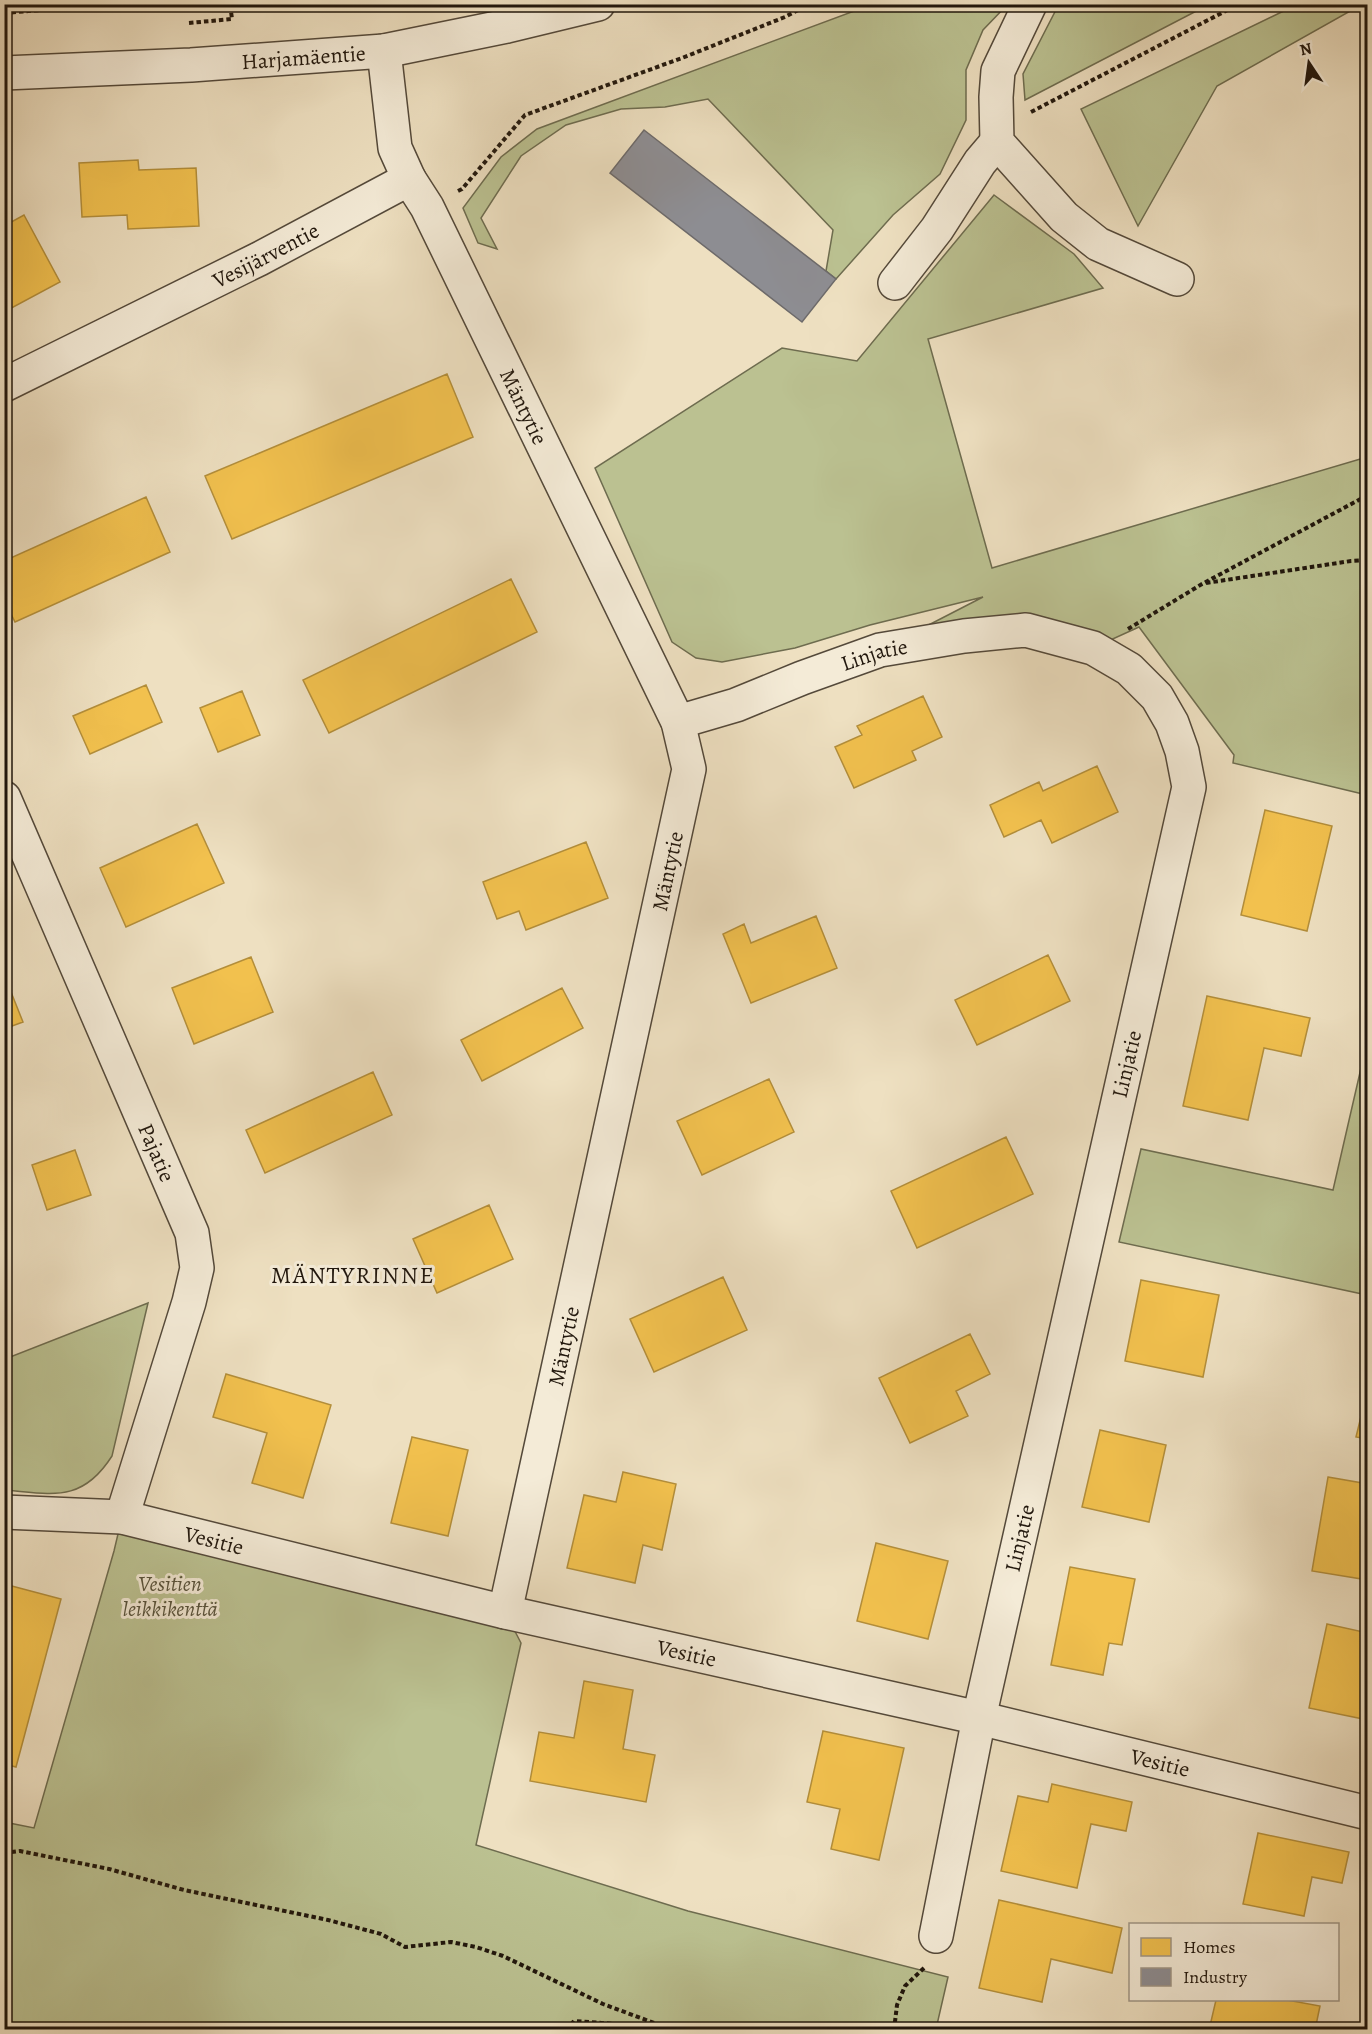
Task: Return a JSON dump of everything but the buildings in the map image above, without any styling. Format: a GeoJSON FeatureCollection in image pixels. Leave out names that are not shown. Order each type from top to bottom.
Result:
{"type":"FeatureCollection","features":[{"type":"Feature","properties":{"kind":"street","name":"Harjamäentie"},"geometry":{"type":"LineString","coordinates":[[4,73],[191,65],[384,51],[507,26],[598,4]]}},
{"type":"Feature","properties":{"kind":"street"},"geometry":{"type":"LineString","coordinates":[[1030,4],[998,71],[997,142],[1064,217],[1098,244],[1177,279]]}},
{"type":"Feature","properties":{"kind":"street"},"geometry":{"type":"LineString","coordinates":[[384,51],[395,148],[409,179]]}},
{"type":"Feature","properties":{"kind":"street"},"geometry":{"type":"LineString","coordinates":[[895,283],[937,229],[980,162],[997,142]]}},
{"type":"Feature","properties":{"kind":"street","name":"Mäntytie"},"geometry":{"type":"LineString","coordinates":[[409,179],[427,207],[678,722],[689,769],[505,1612]]}},
{"type":"Feature","properties":{"kind":"street","name":"Vesijärventie"},"geometry":{"type":"LineString","coordinates":[[4,385],[259,259],[409,179]]}},
{"type":"Feature","properties":{"kind":"street","name":"Linjatie"},"geometry":{"type":"LineString","coordinates":[[678,722],[736,705],[880,650],[964,636],[1026,630],[1093,648],[1129,669],[1157,697],[1172,723],[1179,742],[1189,787],[978,1718],[936,1936]]}},
{"type":"Feature","properties":{"kind":"street","name":"Pajatie"},"geometry":{"type":"LineString","coordinates":[[4,798],[192,1233],[197,1268],[189,1302],[122,1517]]}},
{"type":"Feature","properties":{"kind":"street","name":"Vesitie"},"geometry":{"type":"LineString","coordinates":[[4,1512],[122,1517],[505,1612],[978,1718],[1368,1813]]}},
{"type":"Feature","properties":{"kind":"path"},"geometry":{"type":"LineString","coordinates":[[4,13],[114,4]]}},
{"type":"Feature","properties":{"kind":"path"},"geometry":{"type":"LineString","coordinates":[[189,23],[232,19],[230,4]]}},
{"type":"Feature","properties":{"kind":"path"},"geometry":{"type":"LineString","coordinates":[[427,207],[462,189],[525,115],[682,58],[784,17],[810,4]]}},
{"type":"Feature","properties":{"kind":"path"},"geometry":{"type":"LineString","coordinates":[[997,142],[1035,108],[1239,4]]}},
{"type":"Feature","properties":{"kind":"path"},"geometry":{"type":"LineString","coordinates":[[1093,648],[1203,584],[1368,495]]}},
{"type":"Feature","properties":{"kind":"path"},"geometry":{"type":"LineString","coordinates":[[1203,584],[1368,560]]}},
{"type":"Feature","properties":{"kind":"path"},"geometry":{"type":"LineString","coordinates":[[4,1853],[20,1851],[109,1869],[184,1890],[328,1920],[381,1934],[405,1947],[452,1942],[476,1947],[503,1956],[603,2004],[673,2030]]}},
{"type":"Feature","properties":{"kind":"path"},"geometry":{"type":"LineString","coordinates":[[894,2030],[897,2005],[905,1986],[926,1966],[936,1936]]}},
{"type":"Feature","properties":{"kind":"path"},"geometry":{"type":"LineString","coordinates":[[567,2030],[574,2021],[666,2027]]}},
{"type":"Feature","properties":{"kind":"green space"},"geometry":{"type":"Polygon","coordinates":[[[873,4],[1007,5],[983,30],[966,70],[966,120],[940,174],[893,215],[836,279],[826,271],[833,230],[708,99],[665,107],[621,109],[566,125],[521,156],[481,218],[497,249],[478,243],[463,208],[501,157],[537,129],[873,4]]]}},
{"type":"Feature","properties":{"kind":"green space"},"geometry":{"type":"Polygon","coordinates":[[[1059,4],[1208,5],[1025,100],[1023,74],[1059,4]]]}},
{"type":"Feature","properties":{"kind":"green space"},"geometry":{"type":"Polygon","coordinates":[[[1296,5],[1361,5],[1217,86],[1138,226],[1081,109],[1296,5]]]}},
{"type":"Feature","properties":{"kind":"green space"},"geometry":{"type":"Polygon","coordinates":[[[994,195],[1074,254],[1103,288],[928,339],[992,568],[1367,457],[1367,795],[1233,763],[1234,755],[1139,627],[1093,648],[1026,630],[880,650],[983,597],[870,625],[795,648],[722,662],[696,658],[672,642],[595,468],[782,348],[857,361],[994,195]]]}},
{"type":"Feature","properties":{"kind":"green space"},"geometry":{"type":"Polygon","coordinates":[[[1367,1042],[1367,1295],[1119,1242],[1141,1149],[1333,1190],[1367,1042]]]}},
{"type":"Feature","properties":{"kind":"green space"},"geometry":{"type":"Polygon","coordinates":[[[148,1303],[112,1456],[101,1471],[89,1482],[65,1492],[38,1493],[5,1490],[5,1359],[148,1303]]]}},
{"type":"Feature","properties":{"kind":"green space","name":"Vesitien leikkikenttä"},"geometry":{"type":"Polygon","coordinates":[[[122,1517],[505,1612],[521,1643],[476,1845],[688,1911],[948,1977],[936,2029],[5,2029],[4,1822],[34,1828],[122,1517]]]}},
{"type":"Feature","properties":{"kind":"district","name":"MÄNTYRINNE"},"geometry":{"type":"Point","coordinates":[353,1275]}}]}
